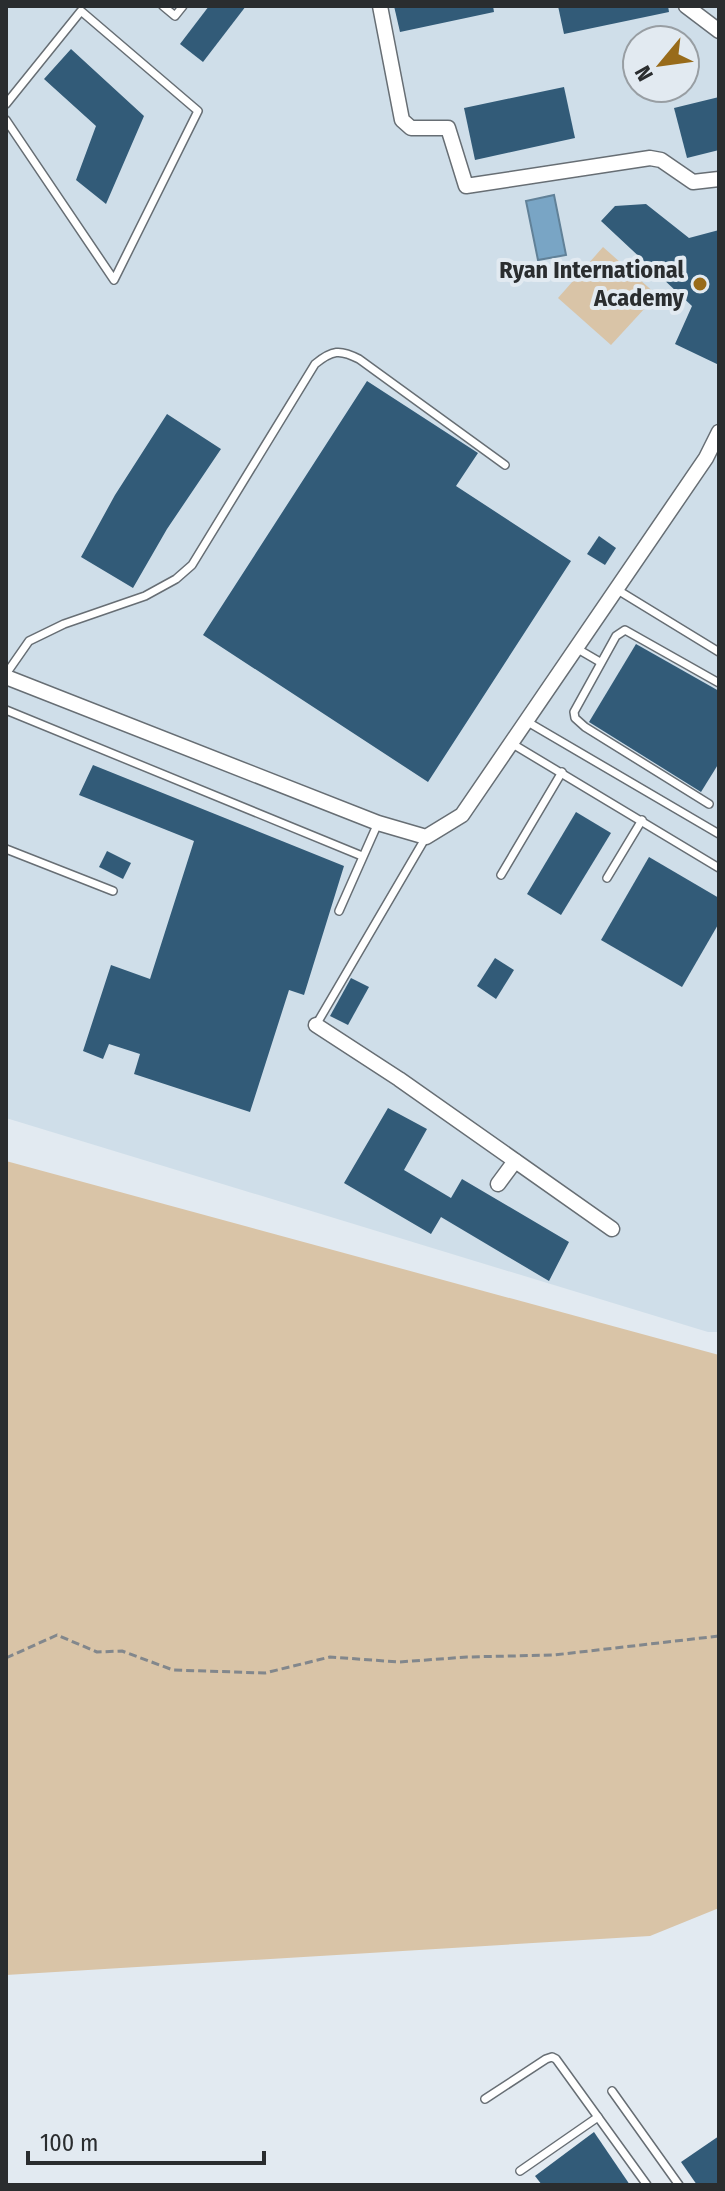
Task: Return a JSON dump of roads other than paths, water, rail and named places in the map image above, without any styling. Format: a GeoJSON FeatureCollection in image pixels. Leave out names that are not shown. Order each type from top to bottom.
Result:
{"type":"FeatureCollection","features":[{"type":"Feature","properties":{"kind":"street"},"geometry":{"type":"LineString","coordinates":[[380,6],[402,120],[411,128],[448,128],[466,186],[656,158],[693,182],[719,179]]}},
{"type":"Feature","properties":{"kind":"street"},"geometry":{"type":"LineString","coordinates":[[686,6],[719,31]]}},
{"type":"Feature","properties":{"kind":"street"},"geometry":{"type":"LineString","coordinates":[[6,676],[378,823],[426,837],[462,815],[706,458],[719,432]]}},
{"type":"Feature","properties":{"kind":"street"},"geometry":{"type":"LineString","coordinates":[[316,1025],[399,1079],[612,1229]]}},
{"type":"Feature","properties":{"kind":"street"},"geometry":{"type":"LineString","coordinates":[[498,1184],[515,1161]]}},
{"type":"Feature","properties":{"kind":"lane"},"geometry":{"type":"LineString","coordinates":[[163,6],[175,16],[183,6]]}},
{"type":"Feature","properties":{"kind":"lane"},"geometry":{"type":"LineString","coordinates":[[6,104],[81,11],[198,111],[114,280],[6,120]]}},
{"type":"Feature","properties":{"kind":"lane"},"geometry":{"type":"LineString","coordinates":[[6,676],[29,641],[64,624],[145,596],[176,579],[192,565],[315,364],[329,353],[342,350],[359,359],[505,465]]}},
{"type":"Feature","properties":{"kind":"lane"},"geometry":{"type":"LineString","coordinates":[[616,589],[719,652]]}},
{"type":"Feature","properties":{"kind":"lane"},"geometry":{"type":"LineString","coordinates":[[709,804],[585,727],[575,718],[575,705],[616,636],[625,630],[719,683]]}},
{"type":"Feature","properties":{"kind":"lane"},"geometry":{"type":"LineString","coordinates":[[576,648],[600,662]]}},
{"type":"Feature","properties":{"kind":"lane"},"geometry":{"type":"LineString","coordinates":[[6,710],[362,856]]}},
{"type":"Feature","properties":{"kind":"lane"},"geometry":{"type":"LineString","coordinates":[[526,721],[719,834]]}},
{"type":"Feature","properties":{"kind":"lane"},"geometry":{"type":"LineString","coordinates":[[511,743],[719,868]]}},
{"type":"Feature","properties":{"kind":"lane"},"geometry":{"type":"LineString","coordinates":[[501,875],[562,772]]}},
{"type":"Feature","properties":{"kind":"lane"},"geometry":{"type":"LineString","coordinates":[[607,878],[642,820]]}},
{"type":"Feature","properties":{"kind":"lane"},"geometry":{"type":"LineString","coordinates":[[339,911],[378,823]]}},
{"type":"Feature","properties":{"kind":"lane"},"geometry":{"type":"LineString","coordinates":[[316,1025],[426,837]]}},
{"type":"Feature","properties":{"kind":"lane"},"geometry":{"type":"LineString","coordinates":[[6,849],[113,891]]}},
{"type":"Feature","properties":{"kind":"lane"},"geometry":{"type":"LineString","coordinates":[[485,2099],[552,2057],[647,2185]]}},
{"type":"Feature","properties":{"kind":"lane"},"geometry":{"type":"LineString","coordinates":[[612,2091],[679,2185]]}},
{"type":"Feature","properties":{"kind":"lane"},"geometry":{"type":"LineString","coordinates":[[520,2171],[598,2117]]}},
{"type":"Feature","properties":{"kind":"water"},"geometry":{"type":"Polygon","coordinates":[[[554,195],[566,255],[538,260],[526,201],[554,195]]]}},
{"type":"Feature","properties":{"kind":"place","name":"Ryan International Academy"},"geometry":{"type":"Point","coordinates":[700,284]}}]}
